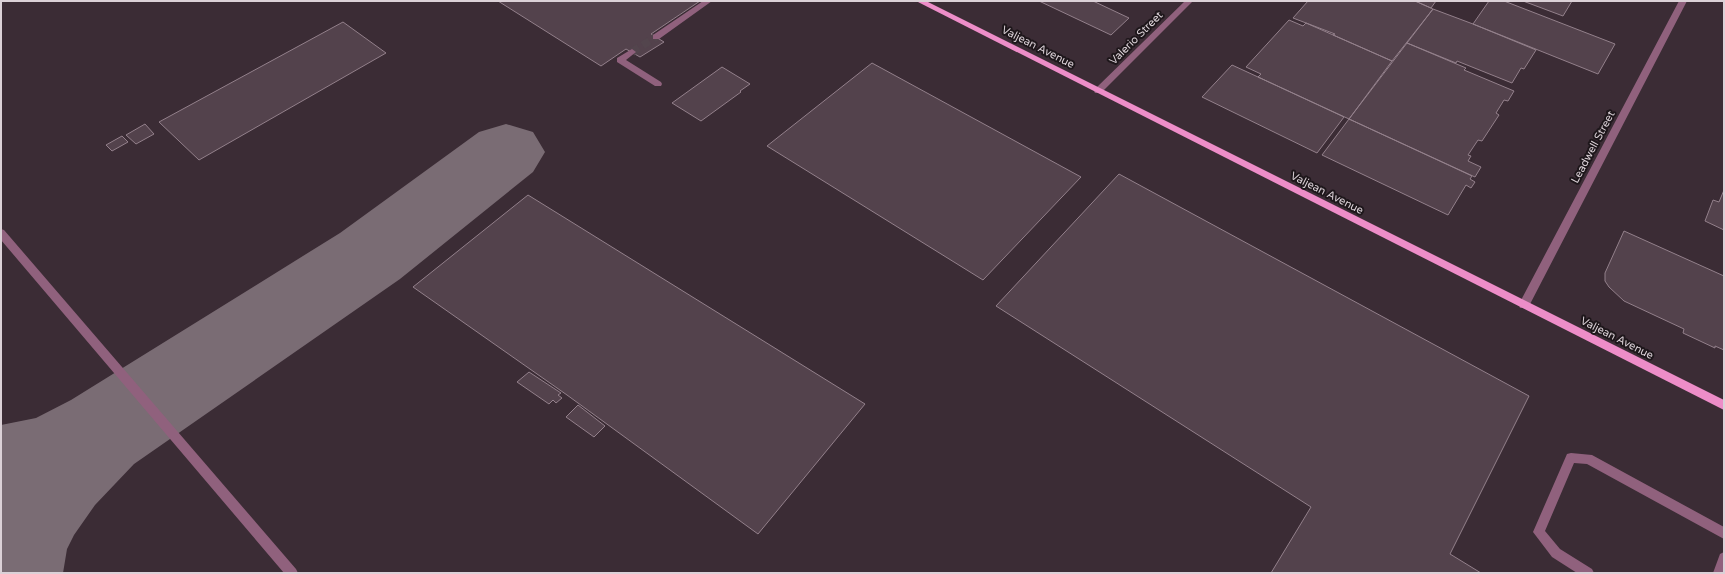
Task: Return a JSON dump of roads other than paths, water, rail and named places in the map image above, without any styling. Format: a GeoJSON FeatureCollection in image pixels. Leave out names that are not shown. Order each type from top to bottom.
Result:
{"type":"FeatureCollection","features":[{"type":"Feature","properties":{"kind":"main road","name":"Valjean Avenue"},"geometry":{"type":"LineString","coordinates":[[920,1],[1724,405]]}},
{"type":"Feature","properties":{"kind":"street"},"geometry":{"type":"LineString","coordinates":[[656,37],[708,1]]}},
{"type":"Feature","properties":{"kind":"street","name":"Valerio Street"},"geometry":{"type":"LineString","coordinates":[[1098,91],[1189,1]]}},
{"type":"Feature","properties":{"kind":"street","name":"Leadwell Street"},"geometry":{"type":"LineString","coordinates":[[1524,304],[1683,1]]}},
{"type":"Feature","properties":{"kind":"street"},"geometry":{"type":"LineString","coordinates":[[632,52],[620,60],[658,84]]}},
{"type":"Feature","properties":{"kind":"street"},"geometry":{"type":"LineString","coordinates":[[1,233],[292,573]]}},
{"type":"Feature","properties":{"kind":"street"},"geometry":{"type":"LineString","coordinates":[[1588,573],[1556,553],[1539,532],[1571,458],[1588,459],[1724,533]]}},
{"type":"Feature","properties":{"kind":"street"},"geometry":{"type":"LineString","coordinates":[[1719,573],[1724,558]]}},
{"type":"Feature","properties":{"kind":"tunnel"},"geometry":{"type":"LineString","coordinates":[[632,52],[656,37]]}}]}
